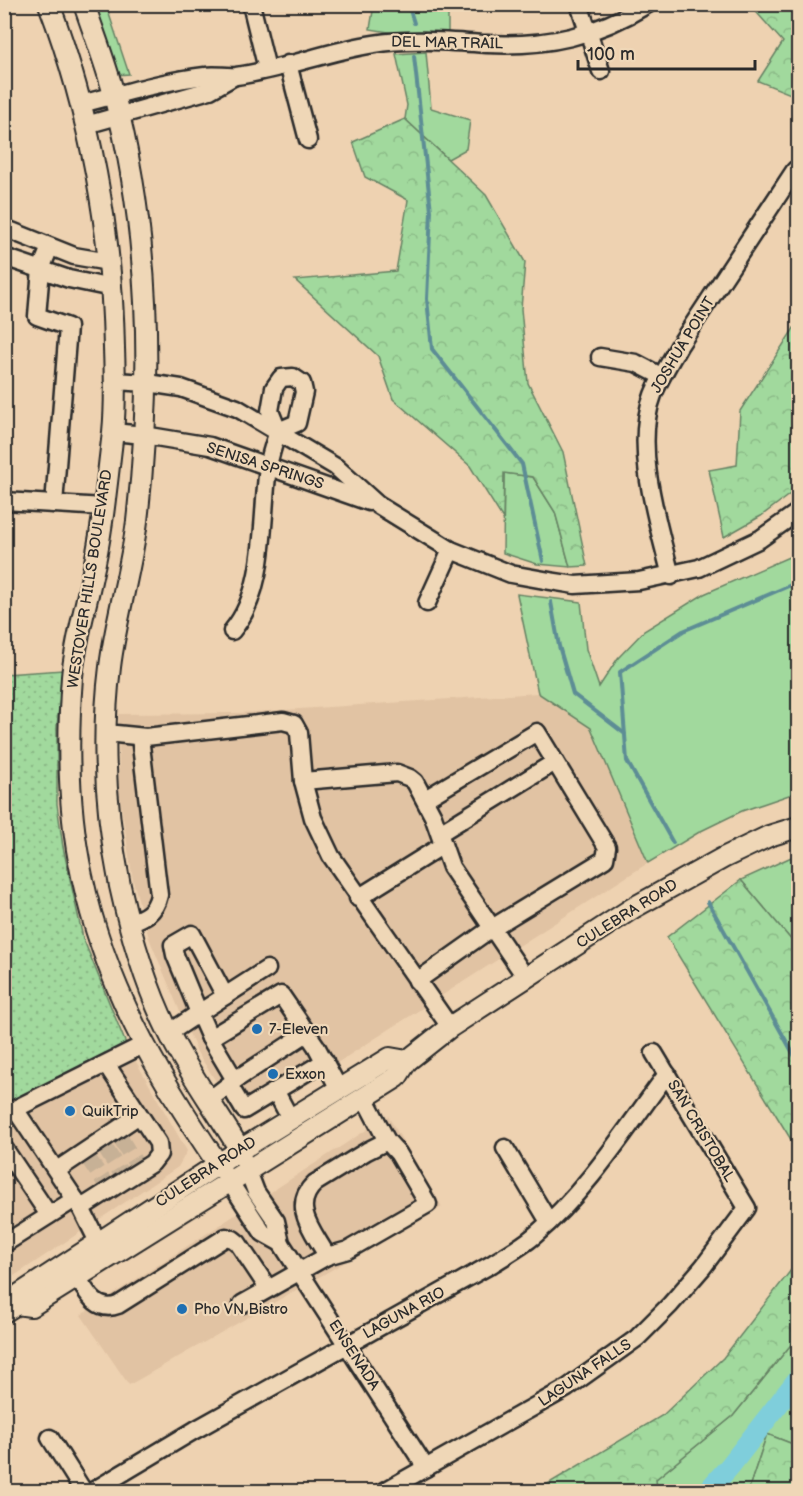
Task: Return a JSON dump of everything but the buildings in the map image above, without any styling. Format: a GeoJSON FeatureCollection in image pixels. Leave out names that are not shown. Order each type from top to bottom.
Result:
{"type":"FeatureCollection","features":[{"type":"Feature","properties":{"kind":"main road","name":"WESTOVER HILLS BOULEVARD"},"geometry":{"type":"LineString","coordinates":[[48,4],[62,41],[86,125],[112,288],[115,381],[113,432],[93,576],[83,614],[72,674],[69,738],[71,786],[82,875],[106,961],[143,1044],[186,1117],[218,1164]]}},
{"type":"Feature","properties":{"kind":"main road"},"geometry":{"type":"LineString","coordinates":[[84,4],[119,116],[141,237],[147,305],[148,383],[136,524],[110,667],[106,733],[110,819],[120,885],[136,951],[169,1033],[240,1150]]}},
{"type":"Feature","properties":{"kind":"main road","name":"CULEBRA ROAD"},"geometry":{"type":"LineString","coordinates":[[10,1308],[31,1306],[397,1077],[407,1060],[450,1027],[633,908],[770,836],[798,827]]}},
{"type":"Feature","properties":{"kind":"main road"},"geometry":{"type":"LineString","coordinates":[[143,1044],[169,1033]]}},
{"type":"Feature","properties":{"kind":"main road","name":"CULEBRA ROAD"},"geometry":{"type":"LineString","coordinates":[[10,1308],[20,1294],[240,1150],[390,1058],[407,1060]]}},
{"type":"Feature","properties":{"kind":"street"},"geometry":{"type":"LineString","coordinates":[[251,4],[267,69]]}},
{"type":"Feature","properties":{"kind":"street"},"geometry":{"type":"LineString","coordinates":[[579,4],[601,71]]}},
{"type":"Feature","properties":{"kind":"street","name":"DEL MAR TRAIL"},"geometry":{"type":"LineString","coordinates":[[81,104],[190,78],[207,75],[236,76],[375,43],[432,40],[529,44],[588,34],[631,15],[648,4]]}},
{"type":"Feature","properties":{"kind":"street"},"geometry":{"type":"LineString","coordinates":[[288,64],[308,140]]}},
{"type":"Feature","properties":{"kind":"street","name":"DEL MAR TRAIL"},"geometry":{"type":"LineString","coordinates":[[86,125],[210,90],[236,76]]}},
{"type":"Feature","properties":{"kind":"street"},"geometry":{"type":"LineString","coordinates":[[190,78],[193,95]]}},
{"type":"Feature","properties":{"kind":"street","name":"JOSHUA POINT"},"geometry":{"type":"LineString","coordinates":[[671,576],[645,459],[646,426],[652,397],[662,376],[795,170]]}},
{"type":"Feature","properties":{"kind":"street"},"geometry":{"type":"LineString","coordinates":[[4,228],[74,256],[109,262]]}},
{"type":"Feature","properties":{"kind":"street"},"geometry":{"type":"LineString","coordinates":[[50,247],[41,269],[37,316],[68,327],[54,504]]}},
{"type":"Feature","properties":{"kind":"street"},"geometry":{"type":"LineString","coordinates":[[4,257],[69,279],[112,288]]}},
{"type":"Feature","properties":{"kind":"street"},"geometry":{"type":"LineString","coordinates":[[600,357],[636,363],[662,376]]}},
{"type":"Feature","properties":{"kind":"street","name":"SENISA SPRINGS"},"geometry":{"type":"LineString","coordinates":[[115,381],[181,388],[237,408],[336,467],[378,505],[451,550],[511,574],[575,585],[639,582],[671,576],[699,568],[729,555],[760,539],[798,512]]}},
{"type":"Feature","properties":{"kind":"street"},"geometry":{"type":"LineString","coordinates":[[232,631],[243,619],[251,601],[262,539],[269,466],[278,431]]}},
{"type":"Feature","properties":{"kind":"street","name":"SENISA SPRINGS"},"geometry":{"type":"LineString","coordinates":[[113,432],[210,446],[378,505]]}},
{"type":"Feature","properties":{"kind":"street"},"geometry":{"type":"LineString","coordinates":[[4,501],[104,507]]}},
{"type":"Feature","properties":{"kind":"street"},"geometry":{"type":"LineString","coordinates":[[427,603],[451,550]]}},
{"type":"Feature","properties":{"kind":"street"},"geometry":{"type":"LineString","coordinates":[[106,733],[140,737],[290,721],[299,733],[303,781],[313,818],[331,856],[450,1027]]}},
{"type":"Feature","properties":{"kind":"street"},"geometry":{"type":"LineString","coordinates":[[417,981],[492,928],[605,859],[607,847],[537,732],[425,799]]}},
{"type":"Feature","properties":{"kind":"street"},"geometry":{"type":"LineString","coordinates":[[129,923],[146,917],[155,906],[159,896],[140,737]]}},
{"type":"Feature","properties":{"kind":"street"},"geometry":{"type":"LineString","coordinates":[[358,897],[555,762]]}},
{"type":"Feature","properties":{"kind":"street"},"geometry":{"type":"LineString","coordinates":[[303,781],[397,773],[410,778],[425,799],[451,867],[526,978]]}},
{"type":"Feature","properties":{"kind":"street"},"geometry":{"type":"LineString","coordinates":[[225,996],[192,934],[173,945],[199,1013],[244,1110],[325,1061]]}},
{"type":"Feature","properties":{"kind":"street"},"geometry":{"type":"LineString","coordinates":[[169,1033],[267,969]]}},
{"type":"Feature","properties":{"kind":"street"},"geometry":{"type":"LineString","coordinates":[[210,1038],[281,995],[325,1061],[339,1089]]}},
{"type":"Feature","properties":{"kind":"street"},"geometry":{"type":"LineString","coordinates":[[209,1100],[307,1032]]}},
{"type":"Feature","properties":{"kind":"street"},"geometry":{"type":"LineString","coordinates":[[98,1242],[57,1170],[10,1112],[143,1044]]}},
{"type":"Feature","properties":{"kind":"street","name":"SAN CRISTOBAL"},"geometry":{"type":"LineString","coordinates":[[654,1053],[747,1208]]}},
{"type":"Feature","properties":{"kind":"street"},"geometry":{"type":"LineString","coordinates":[[6,1241],[49,1215],[78,1204],[138,1167],[156,1159],[158,1143],[106,1064]]}},
{"type":"Feature","properties":{"kind":"street","name":"LAGUNA RIO"},"geometry":{"type":"LineString","coordinates":[[91,1491],[499,1259],[532,1237],[549,1222],[596,1169],[666,1074]]}},
{"type":"Feature","properties":{"kind":"street"},"geometry":{"type":"LineString","coordinates":[[276,1092],[291,1120]]}},
{"type":"Feature","properties":{"kind":"street"},"geometry":{"type":"LineString","coordinates":[[242,1304],[298,1270],[327,1256],[348,1251],[428,1204],[398,1153],[387,1141],[363,1097]]}},
{"type":"Feature","properties":{"kind":"street"},"geometry":{"type":"LineString","coordinates":[[57,1170],[118,1135],[139,1115]]}},
{"type":"Feature","properties":{"kind":"street"},"geometry":{"type":"LineString","coordinates":[[327,1256],[304,1216],[304,1203],[310,1189],[315,1183],[387,1141]]}},
{"type":"Feature","properties":{"kind":"street"},"geometry":{"type":"LineString","coordinates":[[4,1148],[49,1215]]}},
{"type":"Feature","properties":{"kind":"street"},"geometry":{"type":"LineString","coordinates":[[505,1148],[549,1222]]}},
{"type":"Feature","properties":{"kind":"street","name":"ENSENADA"},"geometry":{"type":"LineString","coordinates":[[240,1150],[256,1192],[276,1221],[281,1243],[426,1468]]}},
{"type":"Feature","properties":{"kind":"street","name":"ENSENADA"},"geometry":{"type":"LineString","coordinates":[[218,1164],[263,1233],[281,1243]]}},
{"type":"Feature","properties":{"kind":"street","name":"LAGUNA FALLS"},"geometry":{"type":"LineString","coordinates":[[383,1491],[567,1388],[637,1338],[703,1267],[747,1208]]}},
{"type":"Feature","properties":{"kind":"street"},"geometry":{"type":"LineString","coordinates":[[78,1276],[90,1297],[105,1308],[112,1308],[225,1237],[238,1243],[268,1288]]}},
{"type":"Feature","properties":{"kind":"street"},"geometry":{"type":"LineString","coordinates":[[50,1438],[84,1491]]}},
{"type":"Feature","properties":{"kind":"shaded area"},"geometry":{"type":"Polygon","coordinates":[[[538,693],[591,728],[648,863],[253,1117],[236,1112],[197,1052],[149,938],[133,881],[119,792],[119,714],[239,713],[538,693]]]}},
{"type":"Feature","properties":{"kind":"shaded area"},"geometry":{"type":"Polygon","coordinates":[[[126,1044],[187,1151],[178,1167],[5,1282],[5,1104],[126,1044]]]}},
{"type":"Feature","properties":{"kind":"shaded area"},"geometry":{"type":"Polygon","coordinates":[[[388,1116],[442,1207],[129,1385],[81,1315],[388,1116]]]}},
{"type":"Feature","properties":{"kind":"green space"},"geometry":{"type":"Polygon","coordinates":[[[94,5],[106,5],[129,74],[116,75],[94,5]]]}},
{"type":"Feature","properties":{"kind":"green space"},"geometry":{"type":"Polygon","coordinates":[[[374,5],[448,5],[448,32],[401,34],[370,29],[374,5]]]}},
{"type":"Feature","properties":{"kind":"green space"},"geometry":{"type":"Polygon","coordinates":[[[750,5],[798,5],[798,97],[758,81],[783,42],[750,5]]]}},
{"type":"Feature","properties":{"kind":"green space"},"geometry":{"type":"Polygon","coordinates":[[[426,52],[431,108],[470,120],[466,149],[448,159],[405,119],[407,105],[396,54],[426,52]]]}},
{"type":"Feature","properties":{"kind":"green space"},"geometry":{"type":"Polygon","coordinates":[[[405,119],[486,195],[525,262],[521,309],[528,383],[563,452],[587,566],[570,567],[555,512],[533,477],[504,473],[503,519],[470,466],[393,399],[378,356],[295,280],[396,271],[408,200],[365,177],[353,142],[405,119]]]}},
{"type":"Feature","properties":{"kind":"green space"},"geometry":{"type":"Polygon","coordinates":[[[798,322],[798,488],[761,516],[724,537],[709,470],[737,465],[740,411],[798,322]]]}},
{"type":"Feature","properties":{"kind":"green space"},"geometry":{"type":"Polygon","coordinates":[[[504,473],[533,477],[555,512],[570,567],[537,564],[503,553],[504,473]]]}},
{"type":"Feature","properties":{"kind":"green space"},"geometry":{"type":"Polygon","coordinates":[[[798,553],[798,792],[742,811],[701,831],[648,863],[591,728],[538,693],[517,594],[581,602],[586,649],[599,687],[618,658],[644,631],[704,594],[798,553]]]}},
{"type":"Feature","properties":{"kind":"green space"},"geometry":{"type":"Polygon","coordinates":[[[63,670],[57,726],[57,804],[63,847],[83,938],[126,1044],[5,1104],[5,674],[63,670]]]}},
{"type":"Feature","properties":{"kind":"green space"},"geometry":{"type":"Polygon","coordinates":[[[798,854],[798,948],[741,880],[798,854]]]}},
{"type":"Feature","properties":{"kind":"green space"},"geometry":{"type":"Polygon","coordinates":[[[741,880],[798,948],[798,1151],[667,937],[741,880]]]}},
{"type":"Feature","properties":{"kind":"green space"},"geometry":{"type":"Polygon","coordinates":[[[798,1261],[798,1336],[733,1416],[656,1479],[657,1491],[536,1491],[663,1415],[723,1358],[798,1261]]]}},
{"type":"Feature","properties":{"kind":"green space"},"geometry":{"type":"Polygon","coordinates":[[[798,1336],[798,1446],[767,1434],[748,1491],[657,1491],[656,1479],[733,1416],[798,1336]]]}},
{"type":"Feature","properties":{"kind":"green space"},"geometry":{"type":"Polygon","coordinates":[[[767,1434],[798,1446],[798,1491],[748,1491],[767,1434]]]}},
{"type":"Feature","properties":{"kind":"waterway"},"geometry":{"type":"LineString","coordinates":[[408,4],[414,23]]}},
{"type":"Feature","properties":{"kind":"waterway"},"geometry":{"type":"LineString","coordinates":[[414,56],[431,211],[427,299],[432,349],[522,464],[543,561]]}},
{"type":"Feature","properties":{"kind":"waterway"},"geometry":{"type":"LineString","coordinates":[[673,843],[627,761],[620,672],[683,631],[798,582]]}},
{"type":"Feature","properties":{"kind":"waterway"},"geometry":{"type":"LineString","coordinates":[[551,602],[559,646],[573,694],[625,734]]}},
{"type":"Feature","properties":{"kind":"waterway"},"geometry":{"type":"LineString","coordinates":[[708,902],[798,1062]]}},
{"type":"Feature","properties":{"kind":"waterway"},"geometry":{"type":"LineString","coordinates":[[707,1492],[798,1379]]}},
{"type":"Feature","properties":{"kind":"tunnel"},"geometry":{"type":"LineString","coordinates":[[120,1138],[136,1164]]}},
{"type":"Feature","properties":{"kind":"tunnel"},"geometry":{"type":"LineString","coordinates":[[105,1148],[121,1173]]}},
{"type":"Feature","properties":{"kind":"tunnel"},"geometry":{"type":"LineString","coordinates":[[88,1158],[105,1183]]}},
{"type":"Feature","properties":{"kind":"place","name":"7-Eleven"},"geometry":{"type":"Point","coordinates":[257,1029]}},
{"type":"Feature","properties":{"kind":"place","name":"Exxon"},"geometry":{"type":"Point","coordinates":[273,1074]}},
{"type":"Feature","properties":{"kind":"place","name":"QuikTrip"},"geometry":{"type":"Point","coordinates":[70,1111]}},
{"type":"Feature","properties":{"kind":"place","name":"Pho VN Bistro"},"geometry":{"type":"Point","coordinates":[182,1309]}}]}
